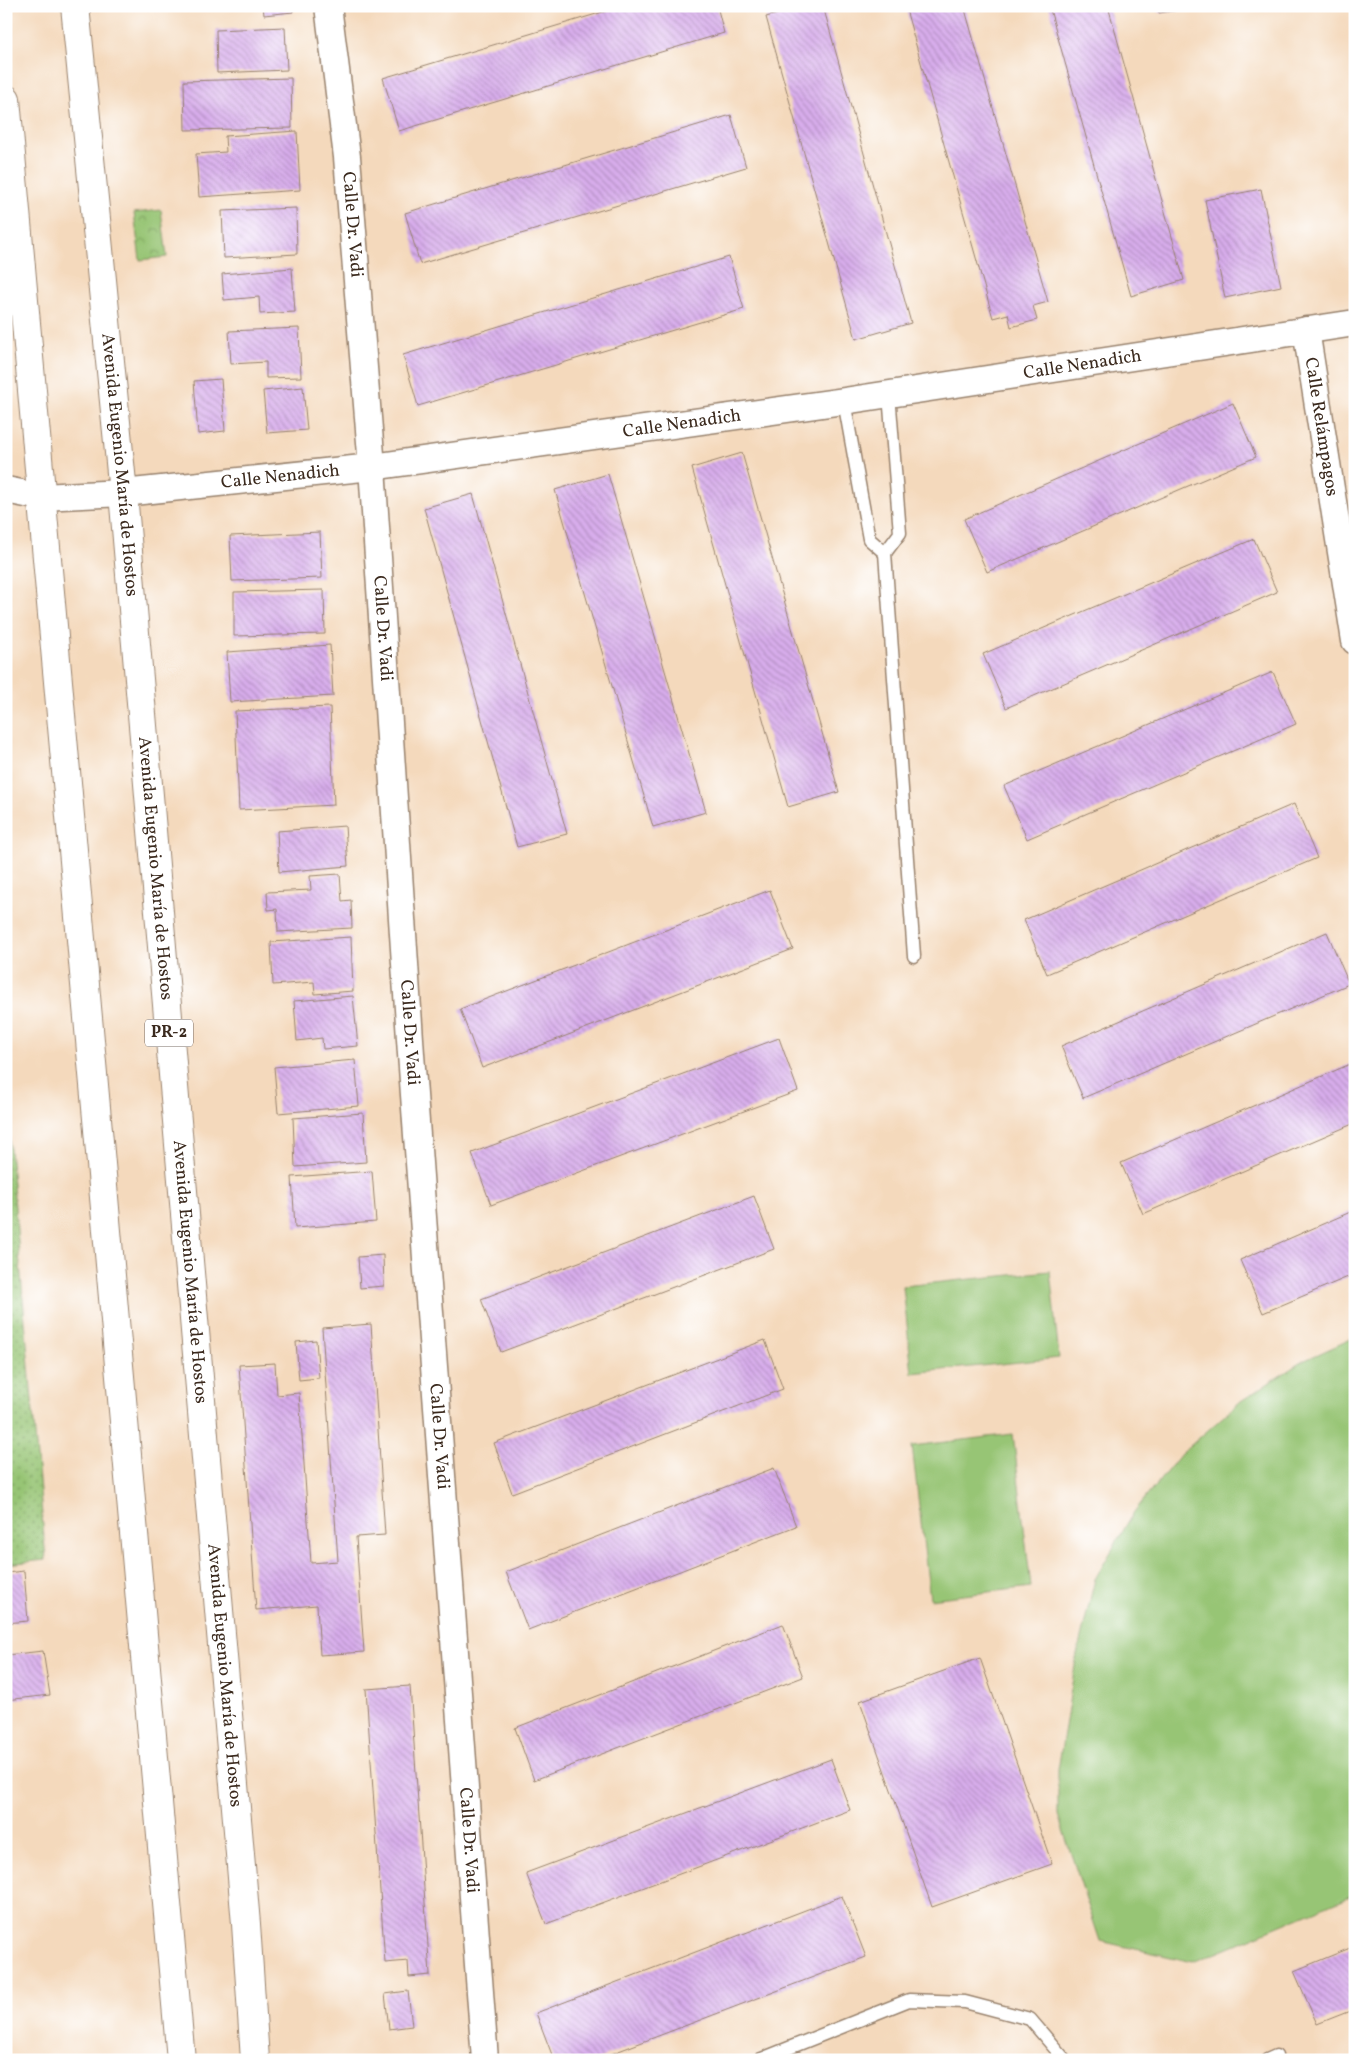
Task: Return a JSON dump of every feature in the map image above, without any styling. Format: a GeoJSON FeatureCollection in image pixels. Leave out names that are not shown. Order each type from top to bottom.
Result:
{"type":"FeatureCollection","features":[{"type":"Feature","properties":{"kind":"highway","name":"Avenida Eugenio María de Hostos"},"geometry":{"type":"LineString","coordinates":[[75,6],[123,493],[246,1924],[255,2060]]}},
{"type":"Feature","properties":{"kind":"highway"},"geometry":{"type":"LineString","coordinates":[[6,99],[181,2060]]}},
{"type":"Feature","properties":{"kind":"street","name":"Calle Dr. Vadi"},"geometry":{"type":"LineString","coordinates":[[328,6],[347,157],[372,467],[411,1054],[485,2060]]}},
{"type":"Feature","properties":{"kind":"street","name":"Calle Nenadich"},"geometry":{"type":"LineString","coordinates":[[6,490],[41,497],[123,493],[372,467],[844,401],[1355,323]]}},
{"type":"Feature","properties":{"kind":"street","name":"Calle Relámpagos"},"geometry":{"type":"LineString","coordinates":[[1306,330],[1355,641]]}},
{"type":"Feature","properties":{"kind":"lane"},"geometry":{"type":"LineString","coordinates":[[889,394],[900,533],[886,553],[914,956]]}},
{"type":"Feature","properties":{"kind":"lane"},"geometry":{"type":"LineString","coordinates":[[844,401],[869,540],[886,553]]}},
{"type":"Feature","properties":{"kind":"lane"},"geometry":{"type":"LineString","coordinates":[[759,2060],[909,2000],[965,2002],[1030,2019],[1065,2060]]}},
{"type":"Feature","properties":{"kind":"green space"},"geometry":{"type":"Polygon","coordinates":[[[161,210],[167,257],[140,260],[134,213],[161,210]]]}},
{"type":"Feature","properties":{"kind":"green space"},"geometry":{"type":"Polygon","coordinates":[[[6,1104],[46,1560],[6,1564],[6,1104]]]}},
{"type":"Feature","properties":{"kind":"green space"},"geometry":{"type":"Polygon","coordinates":[[[1050,1271],[1059,1358],[912,1373],[903,1286],[1050,1271]]]}},
{"type":"Feature","properties":{"kind":"green space"},"geometry":{"type":"Polygon","coordinates":[[[1351,1339],[1355,1345],[1355,1894],[1193,1962],[1100,1941],[1058,1815],[1058,1770],[1076,1659],[1095,1579],[1134,1512],[1182,1453],[1241,1401],[1303,1361],[1351,1339]]]}},
{"type":"Feature","properties":{"kind":"green space"},"geometry":{"type":"Polygon","coordinates":[[[1013,1434],[1031,1587],[930,1599],[912,1446],[1013,1434]]]}},
{"type":"Feature","properties":{"kind":"building"},"geometry":{"type":"Polygon","coordinates":[[[263,6],[292,6],[293,12],[264,15],[263,6]]]}},
{"type":"Feature","properties":{"kind":"building"},"geometry":{"type":"Polygon","coordinates":[[[623,6],[717,6],[724,33],[399,131],[383,78],[623,6]]]}},
{"type":"Feature","properties":{"kind":"building"},"geometry":{"type":"Polygon","coordinates":[[[807,6],[823,6],[911,323],[856,339],[766,17],[807,6]]]}},
{"type":"Feature","properties":{"kind":"building"},"geometry":{"type":"Polygon","coordinates":[[[905,6],[964,6],[1048,302],[1033,306],[1037,320],[1011,327],[1008,314],[993,318],[905,6]]]}},
{"type":"Feature","properties":{"kind":"building"},"geometry":{"type":"Polygon","coordinates":[[[1049,6],[1108,6],[1184,280],[1131,296],[1049,6]]]}},
{"type":"Feature","properties":{"kind":"building"},"geometry":{"type":"Polygon","coordinates":[[[1158,6],[1201,6],[1201,7],[1159,13],[1158,6]]]}},
{"type":"Feature","properties":{"kind":"building"},"geometry":{"type":"Polygon","coordinates":[[[285,27],[287,70],[217,73],[216,30],[285,27]]]}},
{"type":"Feature","properties":{"kind":"building"},"geometry":{"type":"Polygon","coordinates":[[[291,78],[292,128],[185,130],[184,81],[291,78]]]}},
{"type":"Feature","properties":{"kind":"building"},"geometry":{"type":"Polygon","coordinates":[[[731,115],[746,167],[420,264],[405,213],[731,115]]]}},
{"type":"Feature","properties":{"kind":"building"},"geometry":{"type":"Polygon","coordinates":[[[297,131],[300,190],[199,197],[196,154],[226,152],[225,136],[297,131]]]}},
{"type":"Feature","properties":{"kind":"building"},"geometry":{"type":"Polygon","coordinates":[[[1261,189],[1281,286],[1225,298],[1205,200],[1261,189]]]}},
{"type":"Feature","properties":{"kind":"building"},"geometry":{"type":"Polygon","coordinates":[[[296,208],[297,254],[224,258],[222,211],[296,208]]]}},
{"type":"Feature","properties":{"kind":"building"},"geometry":{"type":"Polygon","coordinates":[[[729,257],[744,309],[418,406],[403,355],[729,257]]]}},
{"type":"Feature","properties":{"kind":"building"},"geometry":{"type":"Polygon","coordinates":[[[292,268],[295,312],[260,314],[259,297],[224,300],[222,274],[292,268]]]}},
{"type":"Feature","properties":{"kind":"building"},"geometry":{"type":"Polygon","coordinates":[[[299,328],[301,377],[266,378],[266,362],[231,364],[229,331],[299,328]]]}},
{"type":"Feature","properties":{"kind":"building"},"geometry":{"type":"Polygon","coordinates":[[[221,379],[225,431],[198,434],[194,381],[221,379]]]}},
{"type":"Feature","properties":{"kind":"building"},"geometry":{"type":"Polygon","coordinates":[[[303,387],[307,430],[267,433],[263,391],[303,387]]]}},
{"type":"Feature","properties":{"kind":"building"},"geometry":{"type":"Polygon","coordinates":[[[1233,403],[1256,457],[987,572],[964,519],[1233,403]]]}},
{"type":"Feature","properties":{"kind":"building"},"geometry":{"type":"Polygon","coordinates":[[[742,453],[839,792],[788,807],[692,468],[742,453]]]}},
{"type":"Feature","properties":{"kind":"building"},"geometry":{"type":"Polygon","coordinates":[[[608,474],[706,812],[653,827],[555,490],[608,474]]]}},
{"type":"Feature","properties":{"kind":"building"},"geometry":{"type":"Polygon","coordinates":[[[473,494],[567,834],[517,847],[424,508],[473,494]]]}},
{"type":"Feature","properties":{"kind":"building"},"geometry":{"type":"Polygon","coordinates":[[[320,532],[322,578],[232,581],[230,536],[320,532]]]}},
{"type":"Feature","properties":{"kind":"building"},"geometry":{"type":"Polygon","coordinates":[[[1254,539],[1277,592],[1006,708],[983,654],[1254,539]]]}},
{"type":"Feature","properties":{"kind":"building"},"geometry":{"type":"Polygon","coordinates":[[[324,590],[325,634],[234,636],[234,592],[324,590]]]}},
{"type":"Feature","properties":{"kind":"building"},"geometry":{"type":"Polygon","coordinates":[[[330,645],[333,696],[230,702],[227,652],[330,645]]]}},
{"type":"Feature","properties":{"kind":"building"},"geometry":{"type":"Polygon","coordinates":[[[1273,672],[1296,724],[1027,839],[1004,786],[1273,672]]]}},
{"type":"Feature","properties":{"kind":"building"},"geometry":{"type":"Polygon","coordinates":[[[330,707],[334,805],[239,810],[235,711],[330,707]]]}},
{"type":"Feature","properties":{"kind":"building"},"geometry":{"type":"Polygon","coordinates":[[[1294,804],[1317,858],[1047,974],[1024,920],[1294,804]]]}},
{"type":"Feature","properties":{"kind":"building"},"geometry":{"type":"Polygon","coordinates":[[[345,826],[348,866],[279,872],[277,831],[345,826]]]}},
{"type":"Feature","properties":{"kind":"building"},"geometry":{"type":"Polygon","coordinates":[[[340,874],[342,901],[351,900],[352,928],[278,932],[277,909],[268,910],[267,892],[311,890],[310,876],[340,874]]]}},
{"type":"Feature","properties":{"kind":"building"},"geometry":{"type":"Polygon","coordinates":[[[770,890],[793,949],[482,1068],[460,1009],[770,890]]]}},
{"type":"Feature","properties":{"kind":"building"},"geometry":{"type":"Polygon","coordinates":[[[1327,932],[1349,984],[1083,1098],[1061,1046],[1327,932]]]}},
{"type":"Feature","properties":{"kind":"building"},"geometry":{"type":"Polygon","coordinates":[[[351,937],[353,991],[315,994],[314,982],[273,985],[271,942],[351,937]]]}},
{"type":"Feature","properties":{"kind":"building"},"geometry":{"type":"Polygon","coordinates":[[[353,996],[358,1046],[323,1049],[322,1038],[297,1041],[294,1001],[353,996]]]}},
{"type":"Feature","properties":{"kind":"building"},"geometry":{"type":"Polygon","coordinates":[[[779,1038],[798,1091],[491,1205],[472,1153],[779,1038]]]}},
{"type":"Feature","properties":{"kind":"building"},"geometry":{"type":"Polygon","coordinates":[[[355,1060],[359,1106],[278,1113],[274,1067],[355,1060]]]}},
{"type":"Feature","properties":{"kind":"building"},"geometry":{"type":"Polygon","coordinates":[[[1355,1062],[1355,1123],[1143,1214],[1121,1163],[1355,1062]]]}},
{"type":"Feature","properties":{"kind":"building"},"geometry":{"type":"Polygon","coordinates":[[[363,1113],[366,1162],[295,1167],[293,1118],[363,1113]]]}},
{"type":"Feature","properties":{"kind":"building"},"geometry":{"type":"Polygon","coordinates":[[[372,1171],[376,1222],[295,1228],[292,1177],[372,1171]]]}},
{"type":"Feature","properties":{"kind":"building"},"geometry":{"type":"Polygon","coordinates":[[[754,1196],[774,1249],[501,1352],[481,1299],[754,1196]]]}},
{"type":"Feature","properties":{"kind":"building"},"geometry":{"type":"Polygon","coordinates":[[[1355,1210],[1355,1274],[1263,1313],[1240,1260],[1355,1210]]]}},
{"type":"Feature","properties":{"kind":"building"},"geometry":{"type":"Polygon","coordinates":[[[383,1255],[384,1286],[360,1288],[358,1257],[383,1255]]]}},
{"type":"Feature","properties":{"kind":"building"},"geometry":{"type":"Polygon","coordinates":[[[371,1324],[385,1535],[356,1537],[364,1652],[320,1655],[317,1605],[256,1610],[239,1365],[275,1363],[277,1395],[299,1393],[311,1563],[338,1561],[322,1328],[371,1324]]]}},
{"type":"Feature","properties":{"kind":"building"},"geometry":{"type":"Polygon","coordinates":[[[316,1340],[319,1378],[299,1380],[296,1342],[316,1340]]]}},
{"type":"Feature","properties":{"kind":"building"},"geometry":{"type":"Polygon","coordinates":[[[765,1340],[783,1389],[512,1493],[494,1443],[765,1340]]]}},
{"type":"Feature","properties":{"kind":"building"},"geometry":{"type":"Polygon","coordinates":[[[774,1468],[796,1526],[528,1630],[506,1572],[774,1468]]]}},
{"type":"Feature","properties":{"kind":"building"},"geometry":{"type":"Polygon","coordinates":[[[24,1571],[28,1621],[6,1623],[6,1573],[24,1571]]]}},
{"type":"Feature","properties":{"kind":"building"},"geometry":{"type":"Polygon","coordinates":[[[783,1624],[803,1677],[534,1780],[515,1728],[783,1624]]]}},
{"type":"Feature","properties":{"kind":"building"},"geometry":{"type":"Polygon","coordinates":[[[43,1651],[50,1695],[6,1700],[6,1655],[43,1651]]]}},
{"type":"Feature","properties":{"kind":"building"},"geometry":{"type":"Polygon","coordinates":[[[980,1658],[1052,1864],[932,1907],[860,1701],[980,1658]]]}},
{"type":"Feature","properties":{"kind":"building"},"geometry":{"type":"Polygon","coordinates":[[[410,1686],[430,1975],[409,1977],[408,1961],[385,1963],[366,1689],[410,1686]]]}},
{"type":"Feature","properties":{"kind":"building"},"geometry":{"type":"Polygon","coordinates":[[[831,1759],[850,1810],[546,1924],[526,1873],[831,1759]]]}},
{"type":"Feature","properties":{"kind":"building"},"geometry":{"type":"Polygon","coordinates":[[[842,1896],[866,1957],[595,2060],[554,2060],[536,2013],[842,1896]]]}},
{"type":"Feature","properties":{"kind":"building"},"geometry":{"type":"Polygon","coordinates":[[[1355,1946],[1355,2009],[1317,2024],[1294,1971],[1355,1946]]]}},
{"type":"Feature","properties":{"kind":"building"},"geometry":{"type":"Polygon","coordinates":[[[408,1991],[412,2026],[389,2029],[385,1994],[408,1991]]]}}]}
